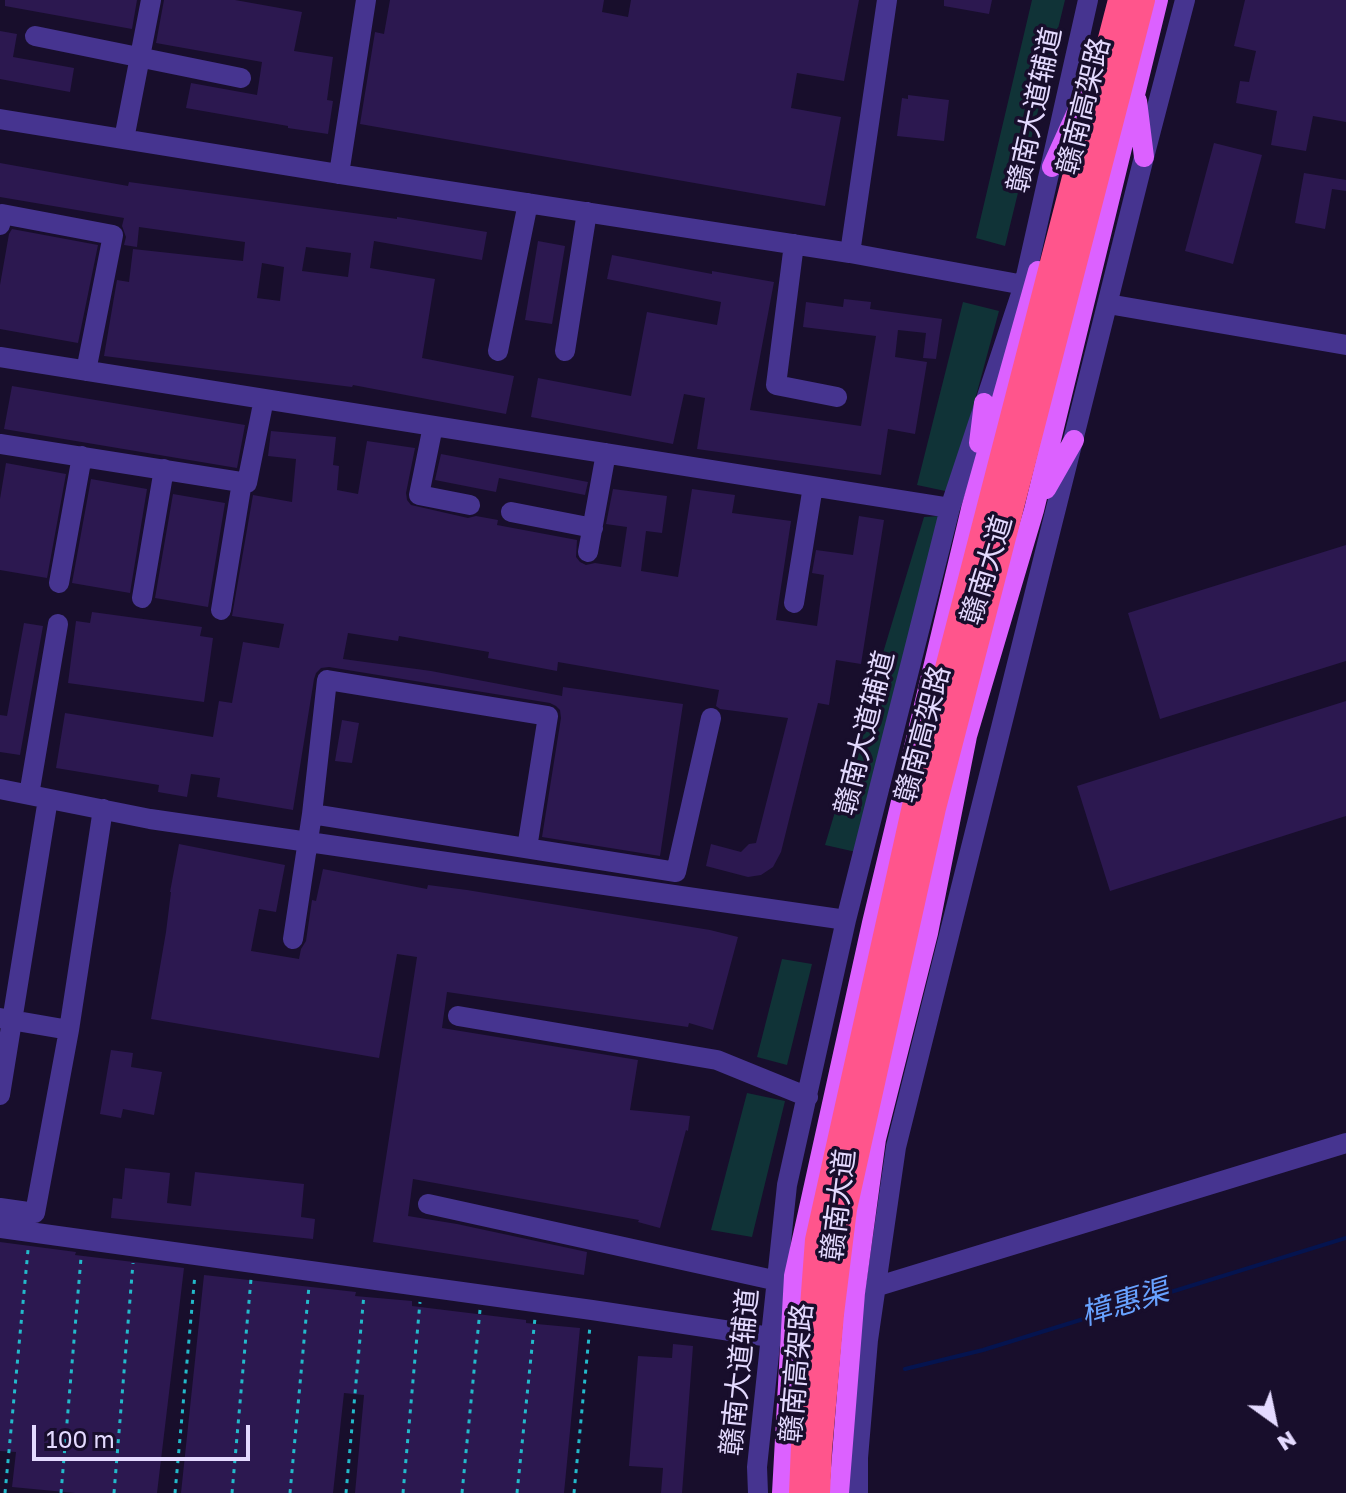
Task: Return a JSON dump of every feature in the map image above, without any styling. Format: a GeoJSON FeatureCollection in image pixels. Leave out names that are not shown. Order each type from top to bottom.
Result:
{"type":"FeatureCollection","features":[{"type":"Feature","properties":{"kind":"highway","name":"赣南高架路"},"geometry":{"type":"LineString","coordinates":[[801,1493],[817,1240],[931,730],[1120,0]]}},
{"type":"Feature","properties":{"kind":"highway","name":"赣南高架路"},"geometry":{"type":"LineString","coordinates":[[818,1493],[832,1314],[845,1209],[934,808],[1143,0]]}},
{"type":"Feature","properties":{"kind":"main road","name":"赣南大道"},"geometry":{"type":"LineString","coordinates":[[782,1493],[794,1276],[960,509],[1091,81],[1111,0]]}},
{"type":"Feature","properties":{"kind":"main road","name":"赣南大道"},"geometry":{"type":"LineString","coordinates":[[850,1458],[859,1344],[855,1293],[876,1139],[928,933],[967,736],[1034,510],[1158,0]]}},
{"type":"Feature","properties":{"kind":"main road"},"geometry":{"type":"LineString","coordinates":[[1052,167],[1091,81]]}},
{"type":"Feature","properties":{"kind":"main road"},"geometry":{"type":"LineString","coordinates":[[1135,88],[1144,157]]}},
{"type":"Feature","properties":{"kind":"main road"},"geometry":{"type":"LineString","coordinates":[[960,509],[984,403]]}},
{"type":"Feature","properties":{"kind":"main road"},"geometry":{"type":"LineString","coordinates":[[1034,510],[1074,440]]}},
{"type":"Feature","properties":{"kind":"main road"},"geometry":{"type":"LineString","coordinates":[[839,1493],[850,1458]]}},
{"type":"Feature","properties":{"kind":"street"},"geometry":{"type":"LineString","coordinates":[[124,139],[151,0]]}},
{"type":"Feature","properties":{"kind":"street"},"geometry":{"type":"LineString","coordinates":[[339,174],[366,0]]}},
{"type":"Feature","properties":{"kind":"street"},"geometry":{"type":"LineString","coordinates":[[850,253],[887,0]]}},
{"type":"Feature","properties":{"kind":"street","name":"赣南大道辅道"},"geometry":{"type":"LineString","coordinates":[[984,403],[1024,285],[1088,0]]}},
{"type":"Feature","properties":{"kind":"street"},"geometry":{"type":"LineString","coordinates":[[859,1344],[875,1287],[896,1147],[1185,0]]}},
{"type":"Feature","properties":{"kind":"street"},"geometry":{"type":"LineString","coordinates":[[35,36],[241,78]]}},
{"type":"Feature","properties":{"kind":"street"},"geometry":{"type":"LineString","coordinates":[[0,119],[850,253],[1024,285]]}},
{"type":"Feature","properties":{"kind":"street"},"geometry":{"type":"LineString","coordinates":[[498,351],[528,203]]}},
{"type":"Feature","properties":{"kind":"street"},"geometry":{"type":"LineString","coordinates":[[565,351],[587,212]]}},
{"type":"Feature","properties":{"kind":"street"},"geometry":{"type":"LineString","coordinates":[[0,225],[2,214],[113,235],[86,371]]}},
{"type":"Feature","properties":{"kind":"street"},"geometry":{"type":"LineString","coordinates":[[794,244],[776,385],[837,397]]}},
{"type":"Feature","properties":{"kind":"street"},"geometry":{"type":"LineString","coordinates":[[1108,304],[1346,345]]}},
{"type":"Feature","properties":{"kind":"street"},"geometry":{"type":"LineString","coordinates":[[0,357],[960,509]]}},
{"type":"Feature","properties":{"kind":"street"},"geometry":{"type":"LineString","coordinates":[[0,444],[247,483],[264,399]]}},
{"type":"Feature","properties":{"kind":"street"},"geometry":{"type":"LineString","coordinates":[[433,426],[419,495],[470,505]]}},
{"type":"Feature","properties":{"kind":"street"},"geometry":{"type":"LineString","coordinates":[[588,552],[606,453]]}},
{"type":"Feature","properties":{"kind":"street"},"geometry":{"type":"LineString","coordinates":[[59,583],[82,456]]}},
{"type":"Feature","properties":{"kind":"street"},"geometry":{"type":"LineString","coordinates":[[142,598],[164,469]]}},
{"type":"Feature","properties":{"kind":"street"},"geometry":{"type":"LineString","coordinates":[[221,610],[242,482]]}},
{"type":"Feature","properties":{"kind":"street"},"geometry":{"type":"LineString","coordinates":[[794,603],[813,486]]}},
{"type":"Feature","properties":{"kind":"street","name":"赣南大道辅道"},"geometry":{"type":"LineString","coordinates":[[758,1493],[757,1467],[787,1185],[846,920],[960,509]]}},
{"type":"Feature","properties":{"kind":"street"},"geometry":{"type":"LineString","coordinates":[[511,512],[593,528]]}},
{"type":"Feature","properties":{"kind":"street"},"geometry":{"type":"LineString","coordinates":[[0,1095],[6,1019],[39,797],[58,624]]}},
{"type":"Feature","properties":{"kind":"street"},"geometry":{"type":"LineString","coordinates":[[293,939],[312,814],[327,680],[548,716],[527,848]]}},
{"type":"Feature","properties":{"kind":"street"},"geometry":{"type":"LineString","coordinates":[[312,814],[676,872],[711,718]]}},
{"type":"Feature","properties":{"kind":"street"},"geometry":{"type":"LineString","coordinates":[[0,789],[150,819],[846,920]]}},
{"type":"Feature","properties":{"kind":"street"},"geometry":{"type":"LineString","coordinates":[[0,1208],[35,1213],[69,1030],[103,809]]}},
{"type":"Feature","properties":{"kind":"street"},"geometry":{"type":"LineString","coordinates":[[458,1016],[717,1060],[808,1097]]}},
{"type":"Feature","properties":{"kind":"street"},"geometry":{"type":"LineString","coordinates":[[6,1019],[69,1030]]}},
{"type":"Feature","properties":{"kind":"street"},"geometry":{"type":"LineString","coordinates":[[875,1287],[1346,1143]]}},
{"type":"Feature","properties":{"kind":"street"},"geometry":{"type":"LineString","coordinates":[[428,1204],[778,1281]]}},
{"type":"Feature","properties":{"kind":"street"},"geometry":{"type":"LineString","coordinates":[[0,1228],[770,1337]]}},
{"type":"Feature","properties":{"kind":"street"},"geometry":{"type":"LineString","coordinates":[[850,1458],[858,1493]]}},
{"type":"Feature","properties":{"kind":"path"},"geometry":{"type":"LineString","coordinates":[[5,1493],[29,1232]]}},
{"type":"Feature","properties":{"kind":"path"},"geometry":{"type":"LineString","coordinates":[[61,1493],[83,1240]]}},
{"type":"Feature","properties":{"kind":"path"},"geometry":{"type":"LineString","coordinates":[[114,1493],[135,1247]]}},
{"type":"Feature","properties":{"kind":"path"},"geometry":{"type":"LineString","coordinates":[[175,1493],[197,1256]]}},
{"type":"Feature","properties":{"kind":"path"},"geometry":{"type":"LineString","coordinates":[[232,1493],[253,1263]]}},
{"type":"Feature","properties":{"kind":"path"},"geometry":{"type":"LineString","coordinates":[[290,1493],[311,1271]]}},
{"type":"Feature","properties":{"kind":"path"},"geometry":{"type":"LineString","coordinates":[[346,1493],[366,1279]]}},
{"type":"Feature","properties":{"kind":"path"},"geometry":{"type":"LineString","coordinates":[[403,1493],[421,1286]]}},
{"type":"Feature","properties":{"kind":"path"},"geometry":{"type":"LineString","coordinates":[[462,1493],[482,1295]]}},
{"type":"Feature","properties":{"kind":"path"},"geometry":{"type":"LineString","coordinates":[[517,1493],[536,1302]]}},
{"type":"Feature","properties":{"kind":"path"},"geometry":{"type":"LineString","coordinates":[[574,1493],[592,1310]]}},
{"type":"Feature","properties":{"kind":"green space"},"geometry":{"type":"Polygon","coordinates":[[[1032,0],[1065,0],[1005,246],[976,238],[1032,0]]]}},
{"type":"Feature","properties":{"kind":"green space"},"geometry":{"type":"Polygon","coordinates":[[[963,302],[999,311],[950,492],[917,485],[963,302]]]}},
{"type":"Feature","properties":{"kind":"green space"},"geometry":{"type":"Polygon","coordinates":[[[941,516],[856,852],[825,845],[924,517],[941,516]]]}},
{"type":"Feature","properties":{"kind":"green space"},"geometry":{"type":"Polygon","coordinates":[[[782,959],[812,964],[787,1065],[757,1057],[782,959]]]}},
{"type":"Feature","properties":{"kind":"green space"},"geometry":{"type":"Polygon","coordinates":[[[747,1093],[785,1101],[752,1237],[711,1230],[747,1093]]]}},
{"type":"Feature","properties":{"kind":"building"},"geometry":{"type":"Polygon","coordinates":[[[5,0],[137,0],[132,29],[5,6],[5,0]]]}},
{"type":"Feature","properties":{"kind":"building"},"geometry":{"type":"Polygon","coordinates":[[[164,0],[235,0],[302,12],[294,51],[333,57],[327,100],[333,101],[328,134],[186,108],[191,83],[257,95],[262,62],[156,43],[164,0]]]}},
{"type":"Feature","properties":{"kind":"building"},"geometry":{"type":"Polygon","coordinates":[[[390,0],[604,0],[602,12],[628,17],[631,0],[859,0],[844,81],[797,73],[791,108],[841,117],[825,206],[360,124],[375,32],[384,34],[390,0]]]}},
{"type":"Feature","properties":{"kind":"building"},"geometry":{"type":"Polygon","coordinates":[[[944,0],[992,0],[989,14],[944,6],[944,0]]]}},
{"type":"Feature","properties":{"kind":"building"},"geometry":{"type":"Polygon","coordinates":[[[1245,0],[1346,0],[1346,122],[1313,116],[1306,151],[1271,145],[1277,111],[1236,103],[1240,81],[1249,82],[1256,51],[1234,46],[1245,0]]]}},
{"type":"Feature","properties":{"kind":"building"},"geometry":{"type":"Polygon","coordinates":[[[0,31],[17,34],[13,57],[74,68],[70,92],[0,79],[0,31]]]}},
{"type":"Feature","properties":{"kind":"building"},"geometry":{"type":"Polygon","coordinates":[[[908,95],[949,100],[944,141],[897,136],[902,98],[908,99],[908,95]]]}},
{"type":"Feature","properties":{"kind":"building"},"geometry":{"type":"Polygon","coordinates":[[[1214,143],[1262,155],[1233,264],[1185,251],[1214,143]]]}},
{"type":"Feature","properties":{"kind":"building"},"geometry":{"type":"Polygon","coordinates":[[[0,163],[128,186],[129,182],[397,217],[487,232],[482,260],[374,241],[370,268],[435,279],[422,358],[514,376],[506,414],[353,385],[104,356],[117,280],[129,282],[133,249],[243,261],[245,242],[139,227],[137,247],[124,245],[124,218],[0,197],[0,163]],[[306,247],[302,271],[348,277],[351,253],[306,247]],[[262,263],[257,298],[280,301],[284,267],[262,263]]]}},
{"type":"Feature","properties":{"kind":"building"},"geometry":{"type":"Polygon","coordinates":[[[1304,173],[1346,180],[1346,191],[1332,189],[1325,229],[1295,223],[1304,173]]]}},
{"type":"Feature","properties":{"kind":"building"},"geometry":{"type":"Polygon","coordinates":[[[12,229],[98,245],[78,343],[0,329],[0,285],[12,229]]]}},
{"type":"Feature","properties":{"kind":"building"},"geometry":{"type":"Polygon","coordinates":[[[538,241],[565,246],[552,324],[525,320],[538,241]]]}},
{"type":"Feature","properties":{"kind":"building"},"geometry":{"type":"Polygon","coordinates":[[[612,255],[774,282],[750,410],[861,426],[876,336],[803,327],[806,302],[843,307],[844,299],[871,302],[870,309],[942,319],[936,359],[923,358],[926,333],[898,330],[895,357],[927,362],[915,434],[888,429],[881,475],[697,449],[705,398],[684,394],[673,444],[531,417],[538,378],[631,396],[647,312],[717,325],[721,302],[607,279],[612,255]]]}},
{"type":"Feature","properties":{"kind":"building"},"geometry":{"type":"Polygon","coordinates":[[[12,386],[245,425],[237,468],[4,429],[12,386]]]}},
{"type":"Feature","properties":{"kind":"building"},"geometry":{"type":"Polygon","coordinates":[[[271,431],[336,437],[333,465],[339,466],[337,490],[358,494],[367,441],[415,448],[406,493],[411,505],[468,518],[476,516],[498,520],[497,525],[577,540],[576,557],[586,565],[595,563],[621,567],[627,527],[606,524],[613,489],[667,496],[662,533],[646,531],[641,571],[678,577],[692,489],[735,495],[732,513],[791,521],[776,620],[817,626],[824,575],[812,573],[816,550],[853,555],[859,516],[884,520],[861,664],[836,660],[829,705],[818,703],[781,852],[773,867],[761,875],[748,877],[706,866],[711,844],[741,852],[749,844],[756,843],[788,718],[720,709],[716,706],[719,690],[558,662],[557,671],[488,658],[489,652],[399,636],[398,641],[348,633],[343,659],[431,671],[562,696],[563,687],[683,704],[660,856],[542,837],[561,718],[556,706],[329,667],[321,668],[314,679],[293,810],[217,797],[220,778],[191,774],[187,797],[158,792],[159,785],[56,768],[65,713],[213,737],[219,701],[232,703],[243,642],[279,648],[284,624],[232,616],[253,495],[292,502],[296,459],[268,456],[271,431]]]}},
{"type":"Feature","properties":{"kind":"building"},"geometry":{"type":"Polygon","coordinates":[[[441,454],[588,482],[585,495],[499,478],[496,492],[435,480],[441,454]]]}},
{"type":"Feature","properties":{"kind":"building"},"geometry":{"type":"Polygon","coordinates":[[[6,463],[66,474],[47,578],[0,570],[0,499],[6,463]]]}},
{"type":"Feature","properties":{"kind":"building"},"geometry":{"type":"Polygon","coordinates":[[[91,479],[147,489],[130,593],[72,583],[91,479]]]}},
{"type":"Feature","properties":{"kind":"building"},"geometry":{"type":"Polygon","coordinates":[[[173,494],[225,503],[208,607],[155,598],[173,494]]]}},
{"type":"Feature","properties":{"kind":"building"},"geometry":{"type":"Polygon","coordinates":[[[1346,545],[1346,661],[1160,719],[1128,613],[1346,545]]]}},
{"type":"Feature","properties":{"kind":"building"},"geometry":{"type":"Polygon","coordinates":[[[92,612],[202,627],[200,636],[213,638],[204,702],[68,683],[76,621],[90,623],[92,612]]]}},
{"type":"Feature","properties":{"kind":"building"},"geometry":{"type":"Polygon","coordinates":[[[24,623],[43,626],[20,755],[0,752],[0,715],[7,716],[24,623]]]}},
{"type":"Feature","properties":{"kind":"building"},"geometry":{"type":"Polygon","coordinates":[[[1346,701],[1346,816],[1110,891],[1077,786],[1346,701]]]}},
{"type":"Feature","properties":{"kind":"building"},"geometry":{"type":"Polygon","coordinates":[[[342,720],[359,723],[352,763],[335,761],[342,720]]]}},
{"type":"Feature","properties":{"kind":"building"},"geometry":{"type":"Polygon","coordinates":[[[179,844],[285,865],[276,912],[259,909],[251,951],[299,959],[306,941],[312,900],[316,901],[323,869],[427,889],[428,885],[467,890],[738,937],[713,1030],[689,1023],[688,1027],[447,992],[442,1028],[638,1060],[630,1110],[690,1116],[660,1228],[639,1220],[413,1179],[408,1216],[587,1252],[584,1275],[373,1242],[417,957],[397,954],[379,1058],[151,1019],[179,844]]]}},
{"type":"Feature","properties":{"kind":"building"},"geometry":{"type":"Polygon","coordinates":[[[111,1050],[133,1053],[131,1067],[162,1072],[154,1115],[123,1109],[121,1118],[100,1114],[111,1050]]]}},
{"type":"Feature","properties":{"kind":"building"},"geometry":{"type":"Polygon","coordinates":[[[125,1168],[170,1173],[167,1203],[191,1206],[195,1172],[304,1184],[301,1217],[315,1219],[313,1239],[111,1218],[113,1198],[122,1199],[125,1168]]]}},
{"type":"Feature","properties":{"kind":"building"},"geometry":{"type":"Polygon","coordinates":[[[0,1242],[184,1268],[157,1493],[75,1493],[12,1487],[16,1452],[0,1451],[0,1242]]]}},
{"type":"Feature","properties":{"kind":"building"},"geometry":{"type":"Polygon","coordinates":[[[204,1275],[356,1292],[355,1296],[412,1301],[412,1306],[580,1328],[564,1493],[355,1493],[364,1395],[344,1393],[333,1493],[181,1493],[204,1275]]]}},
{"type":"Feature","properties":{"kind":"building"},"geometry":{"type":"Polygon","coordinates":[[[673,1344],[693,1346],[682,1493],[661,1493],[663,1468],[629,1466],[638,1356],[672,1358],[673,1344]]]}},
{"type":"Feature","properties":{"kind":"waterway","name":"樟惠渠"},"geometry":{"type":"LineString","coordinates":[[905,1369],[983,1350],[1346,1238]]}}]}
